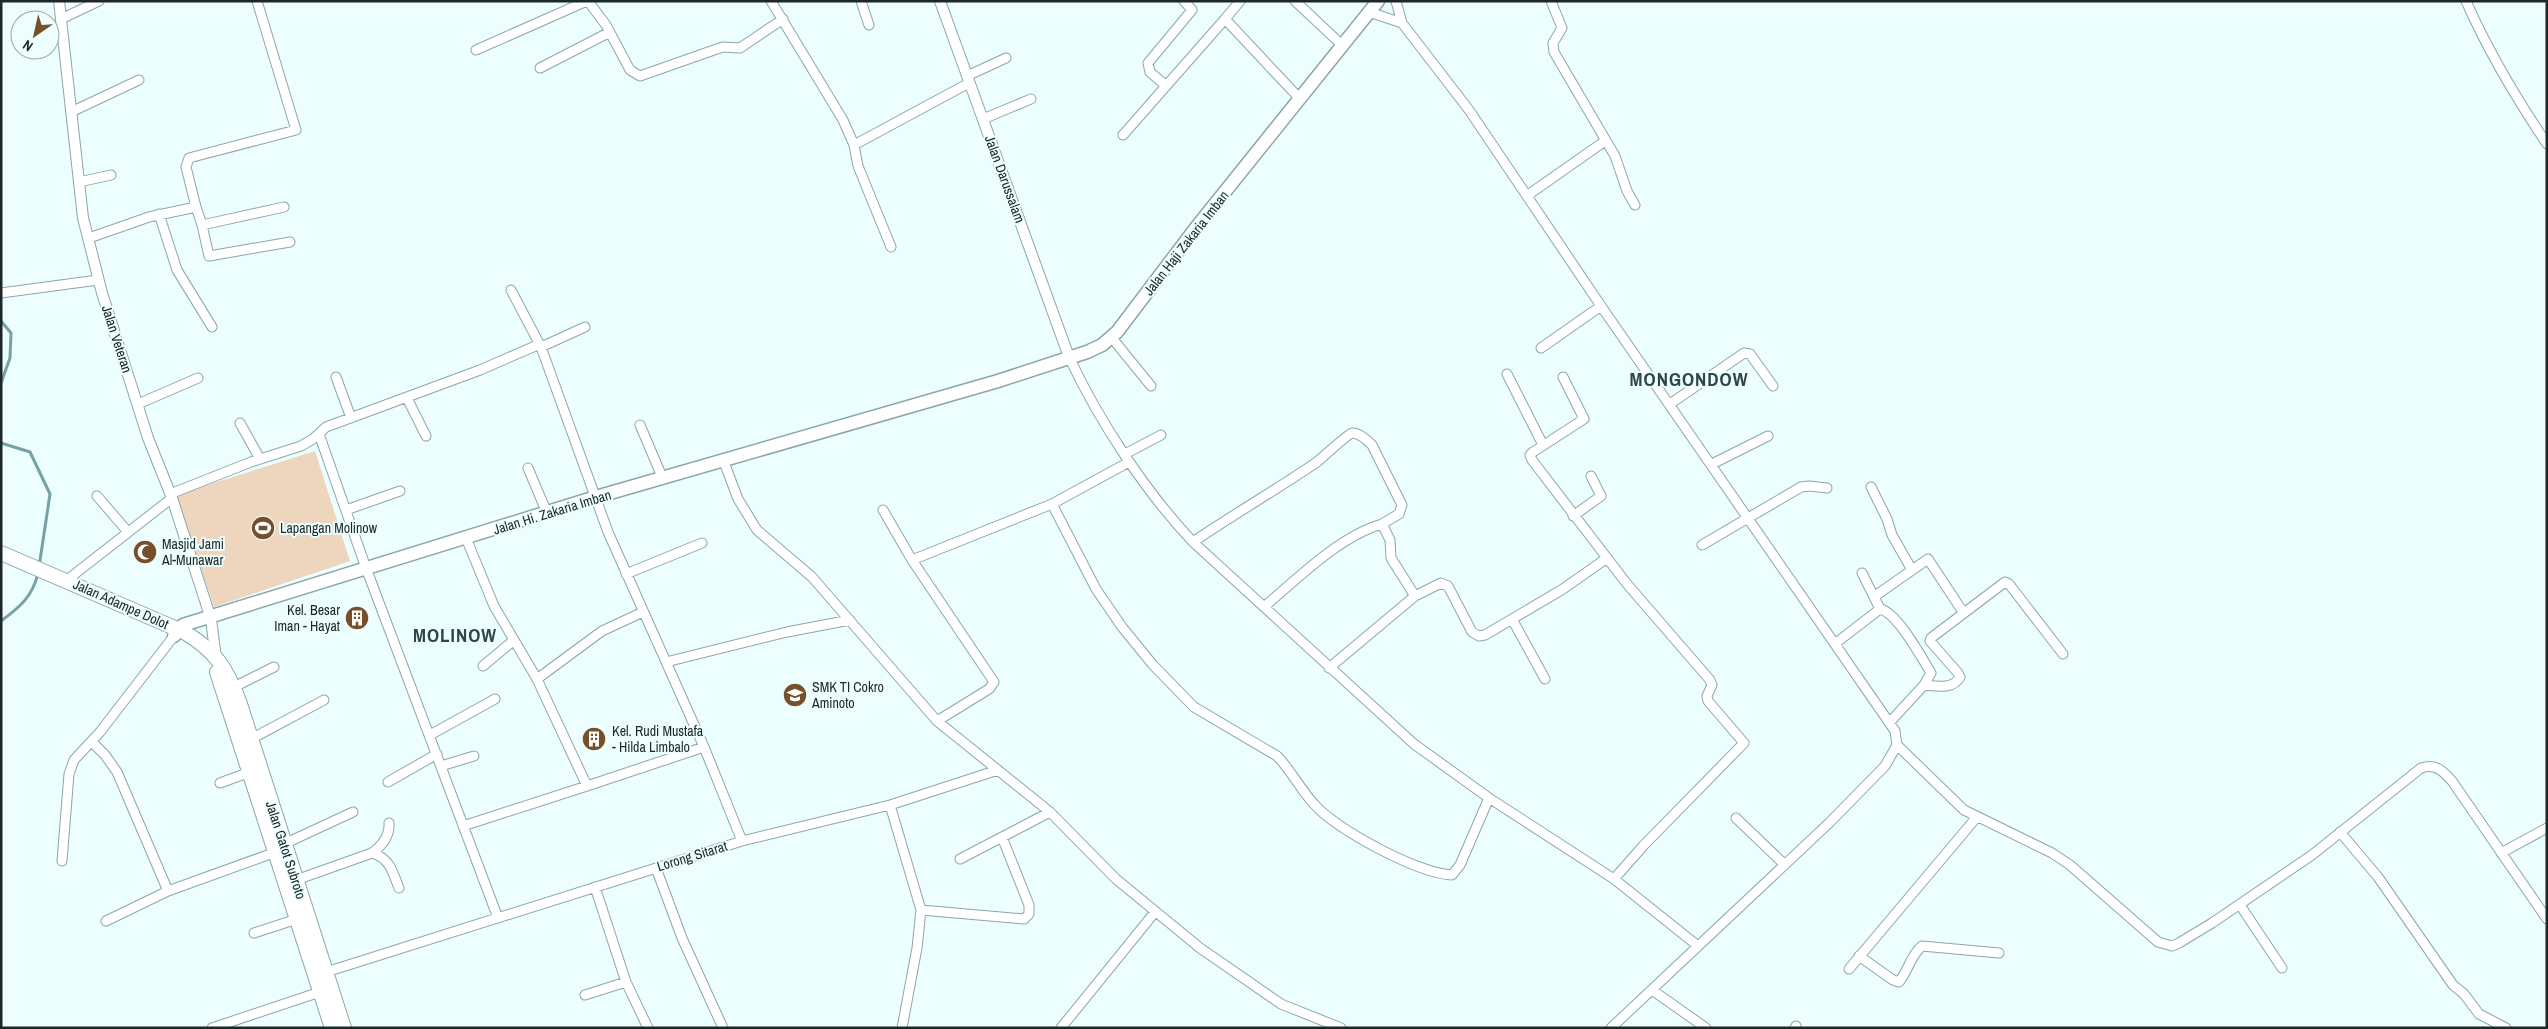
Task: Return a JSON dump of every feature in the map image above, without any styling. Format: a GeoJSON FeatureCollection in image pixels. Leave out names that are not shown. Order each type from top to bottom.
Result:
{"type":"FeatureCollection","features":[{"type":"Feature","properties":{"kind":"highway","name":"Jalan Adampe Dolot"},"geometry":{"type":"LineString","coordinates":[[1,553],[31,570],[176,632]]}},
{"type":"Feature","properties":{"kind":"highway","name":"Jalan Adampe Dolot"},"geometry":{"type":"LineString","coordinates":[[1,563],[31,570]]}},
{"type":"Feature","properties":{"kind":"highway","name":"Jalan Adampe Dolot"},"geometry":{"type":"LineString","coordinates":[[48,577],[67,580],[176,632],[220,668]]}},
{"type":"Feature","properties":{"kind":"highway","name":"Jalan Gatot Subroto"},"geometry":{"type":"LineString","coordinates":[[220,668],[234,687],[250,772],[280,848],[296,880],[320,974],[320,992],[332,1028]]}},
{"type":"Feature","properties":{"kind":"highway","name":"Jalan Gatot Subroto"},"geometry":{"type":"LineString","coordinates":[[220,668],[241,726],[251,739],[297,919],[344,1028]]}},
{"type":"Feature","properties":{"kind":"main road","name":"Jalan Haji Zakaria Imban"},"geometry":{"type":"LineString","coordinates":[[935,398],[1087,352],[1112,338],[1194,229],[1378,1]]}},
{"type":"Feature","properties":{"kind":"main road","name":"Jalan Hi. Zakaria Imban"},"geometry":{"type":"LineString","coordinates":[[176,632],[183,626],[596,497],[724,462],[935,398]]}},
{"type":"Feature","properties":{"kind":"street","name":"Jalan Veteran"},"geometry":{"type":"LineString","coordinates":[[59,1],[83,218],[98,280],[138,404],[212,618],[220,668]]}},
{"type":"Feature","properties":{"kind":"street"},"geometry":{"type":"LineString","coordinates":[[61,19],[99,1]]}},
{"type":"Feature","properties":{"kind":"street"},"geometry":{"type":"LineString","coordinates":[[257,1],[296,130],[189,158],[186,167],[209,256],[290,242]]}},
{"type":"Feature","properties":{"kind":"street"},"geometry":{"type":"LineString","coordinates":[[476,50],[588,1],[610,32],[630,70],[640,76],[718,48],[740,48],[783,19]]}},
{"type":"Feature","properties":{"kind":"street"},"geometry":{"type":"LineString","coordinates":[[771,1],[843,120],[854,145],[858,166],[891,247]]}},
{"type":"Feature","properties":{"kind":"street"},"geometry":{"type":"LineString","coordinates":[[861,1],[869,25]]}},
{"type":"Feature","properties":{"kind":"street","name":"Jalan Darussalam"},"geometry":{"type":"LineString","coordinates":[[940,1],[1069,357]]}},
{"type":"Feature","properties":{"kind":"street"},"geometry":{"type":"LineString","coordinates":[[1166,86],[1150,72],[1148,63],[1192,10],[1184,1]]}},
{"type":"Feature","properties":{"kind":"street"},"geometry":{"type":"LineString","coordinates":[[1123,135],[1240,1]]}},
{"type":"Feature","properties":{"kind":"street"},"geometry":{"type":"LineString","coordinates":[[1295,1],[1342,46]]}},
{"type":"Feature","properties":{"kind":"street"},"geometry":{"type":"LineString","coordinates":[[1396,1],[1402,23],[1447,79],[1528,195],[1601,306],[1836,643],[1890,722],[1897,745],[1956,804],[1976,818],[2052,853],[2070,865],[2158,942],[2164,945],[2179,943],[2240,905],[2312,855],[2422,768],[2433,766],[2443,771],[2452,781],[2546,917]]}},
{"type":"Feature","properties":{"kind":"street"},"geometry":{"type":"LineString","coordinates":[[1551,1],[1562,28],[1554,43],[1554,52],[1615,156],[1627,191],[1636,204]]}},
{"type":"Feature","properties":{"kind":"street"},"geometry":{"type":"LineString","coordinates":[[2466,1],[2485,42],[2525,111],[2547,144]]}},
{"type":"Feature","properties":{"kind":"street"},"geometry":{"type":"LineString","coordinates":[[1369,12],[1402,23]]}},
{"type":"Feature","properties":{"kind":"street"},"geometry":{"type":"LineString","coordinates":[[1225,19],[1300,99]]}},
{"type":"Feature","properties":{"kind":"street"},"geometry":{"type":"LineString","coordinates":[[540,68],[610,32]]}},
{"type":"Feature","properties":{"kind":"street"},"geometry":{"type":"LineString","coordinates":[[854,145],[1006,58]]}},
{"type":"Feature","properties":{"kind":"street"},"geometry":{"type":"LineString","coordinates":[[71,112],[139,80]]}},
{"type":"Feature","properties":{"kind":"street"},"geometry":{"type":"LineString","coordinates":[[983,119],[1031,99]]}},
{"type":"Feature","properties":{"kind":"street"},"geometry":{"type":"LineString","coordinates":[[1528,195],[1605,141]]}},
{"type":"Feature","properties":{"kind":"street"},"geometry":{"type":"LineString","coordinates":[[79,182],[111,175]]}},
{"type":"Feature","properties":{"kind":"street"},"geometry":{"type":"LineString","coordinates":[[89,238],[159,214],[196,207]]}},
{"type":"Feature","properties":{"kind":"street"},"geometry":{"type":"LineString","coordinates":[[202,225],[284,207]]}},
{"type":"Feature","properties":{"kind":"street"},"geometry":{"type":"LineString","coordinates":[[159,214],[177,270],[212,327]]}},
{"type":"Feature","properties":{"kind":"street"},"geometry":{"type":"LineString","coordinates":[[1,293],[98,280]]}},
{"type":"Feature","properties":{"kind":"street","name":"Lorong Sitarat"},"geometry":{"type":"LineString","coordinates":[[320,974],[742,841],[704,747],[626,574],[540,346],[511,290]]}},
{"type":"Feature","properties":{"kind":"street"},"geometry":{"type":"LineString","coordinates":[[1541,348],[1601,306]]}},
{"type":"Feature","properties":{"kind":"street"},"geometry":{"type":"LineString","coordinates":[[67,580],[171,496],[260,459],[301,446],[319,434],[326,426],[408,398],[540,346],[585,326]]}},
{"type":"Feature","properties":{"kind":"street"},"geometry":{"type":"LineString","coordinates":[[1112,338],[1151,386]]}},
{"type":"Feature","properties":{"kind":"street"},"geometry":{"type":"LineString","coordinates":[[1670,404],[1744,353],[1750,354],[1773,386]]}},
{"type":"Feature","properties":{"kind":"street"},"geometry":{"type":"LineString","coordinates":[[1069,357],[1127,458],[1169,516],[1194,542],[1265,606],[1329,668],[1414,744],[1490,798],[1614,879],[1698,946]]}},
{"type":"Feature","properties":{"kind":"street"},"geometry":{"type":"LineString","coordinates":[[1507,374],[1543,445]]}},
{"type":"Feature","properties":{"kind":"street"},"geometry":{"type":"LineString","coordinates":[[336,377],[350,418]]}},
{"type":"Feature","properties":{"kind":"street"},"geometry":{"type":"LineString","coordinates":[[1563,377],[1584,419],[1532,452],[1530,455],[1532,460],[1573,516],[1646,608],[1710,680],[1712,685],[1707,696],[1708,701],[1744,743],[1644,845],[1614,879]]}},
{"type":"Feature","properties":{"kind":"street"},"geometry":{"type":"LineString","coordinates":[[138,404],[198,378]]}},
{"type":"Feature","properties":{"kind":"street"},"geometry":{"type":"LineString","coordinates":[[408,398],[426,436]]}},
{"type":"Feature","properties":{"kind":"street"},"geometry":{"type":"LineString","coordinates":[[240,423],[260,459]]}},
{"type":"Feature","properties":{"kind":"street"},"geometry":{"type":"LineString","coordinates":[[640,425],[663,479]]}},
{"type":"Feature","properties":{"kind":"street"},"geometry":{"type":"LineString","coordinates":[[1194,542],[1243,508],[1317,462],[1340,444],[1347,435],[1354,433],[1365,438],[1372,445],[1402,505],[1399,514],[1382,524],[1368,529],[1335,549],[1265,606]]}},
{"type":"Feature","properties":{"kind":"street"},"geometry":{"type":"LineString","coordinates":[[319,434],[366,568],[498,918]]}},
{"type":"Feature","properties":{"kind":"street"},"geometry":{"type":"LineString","coordinates":[[912,560],[1052,504],[1161,435]]}},
{"type":"Feature","properties":{"kind":"street"},"geometry":{"type":"LineString","coordinates":[[1712,464],[1768,436]]}},
{"type":"Feature","properties":{"kind":"street"},"geometry":{"type":"LineString","coordinates":[[724,462],[738,499],[748,518],[768,540],[812,577],[937,721],[1050,812],[1096,860],[1155,912],[1200,948],[1281,1004],[1341,1028]]}},
{"type":"Feature","properties":{"kind":"street"},"geometry":{"type":"LineString","coordinates":[[528,468],[547,513]]}},
{"type":"Feature","properties":{"kind":"street"},"geometry":{"type":"LineString","coordinates":[[1573,516],[1602,496],[1591,476]]}},
{"type":"Feature","properties":{"kind":"street"},"geometry":{"type":"LineString","coordinates":[[1702,545],[1801,488],[1809,486],[1827,488]]}},
{"type":"Feature","properties":{"kind":"street"},"geometry":{"type":"LineString","coordinates":[[1871,487],[1887,519],[1892,535],[1912,570]]}},
{"type":"Feature","properties":{"kind":"street"},"geometry":{"type":"LineString","coordinates":[[346,510],[400,491]]}},
{"type":"Feature","properties":{"kind":"street"},"geometry":{"type":"LineString","coordinates":[[97,496],[128,532]]}},
{"type":"Feature","properties":{"kind":"street"},"geometry":{"type":"LineString","coordinates":[[1052,504],[1096,589],[1122,627],[1152,665],[1194,708],[1277,756],[1286,765],[1314,805],[1331,820],[1385,851],[1441,874],[1452,874],[1460,865],[1490,798]]}},
{"type":"Feature","properties":{"kind":"street"},"geometry":{"type":"LineString","coordinates":[[883,510],[912,560],[994,682],[988,689],[937,721]]}},
{"type":"Feature","properties":{"kind":"street"},"geometry":{"type":"LineString","coordinates":[[1382,524],[1390,540],[1391,558],[1415,596]]}},
{"type":"Feature","properties":{"kind":"street"},"geometry":{"type":"LineString","coordinates":[[466,538],[494,606],[537,679],[587,786]]}},
{"type":"Feature","properties":{"kind":"street"},"geometry":{"type":"LineString","coordinates":[[626,574],[702,543]]}},
{"type":"Feature","properties":{"kind":"street"},"geometry":{"type":"LineString","coordinates":[[1329,668],[1415,596],[1440,583],[1448,586],[1467,626],[1479,636],[1485,636],[1563,589],[1607,558]]}},
{"type":"Feature","properties":{"kind":"street"},"geometry":{"type":"LineString","coordinates":[[1875,596],[1925,560],[1932,561],[1963,612]]}},
{"type":"Feature","properties":{"kind":"street"},"geometry":{"type":"LineString","coordinates":[[1862,573],[1880,609]]}},
{"type":"Feature","properties":{"kind":"street"},"geometry":{"type":"LineString","coordinates":[[1924,685],[1946,687],[1958,681],[1960,677],[1958,673],[1930,640],[1963,612],[2005,582],[2009,584],[2063,654]]}},
{"type":"Feature","properties":{"kind":"street"},"geometry":{"type":"LineString","coordinates":[[1836,643],[1880,609]]}},
{"type":"Feature","properties":{"kind":"street"},"geometry":{"type":"LineString","coordinates":[[1880,609],[1887,611],[1904,631],[1931,673],[1924,685],[1890,722]]}},
{"type":"Feature","properties":{"kind":"street"},"geometry":{"type":"LineString","coordinates":[[537,679],[602,631],[643,612]]}},
{"type":"Feature","properties":{"kind":"street"},"geometry":{"type":"LineString","coordinates":[[1512,619],[1545,679]]}},
{"type":"Feature","properties":{"kind":"street"},"geometry":{"type":"LineString","coordinates":[[666,662],[787,632],[850,620]]}},
{"type":"Feature","properties":{"kind":"street"},"geometry":{"type":"LineString","coordinates":[[62,861],[70,768],[74,760],[92,742],[176,632]]}},
{"type":"Feature","properties":{"kind":"street"},"geometry":{"type":"LineString","coordinates":[[484,666],[514,640]]}},
{"type":"Feature","properties":{"kind":"street"},"geometry":{"type":"LineString","coordinates":[[234,687],[274,667]]}},
{"type":"Feature","properties":{"kind":"street"},"geometry":{"type":"LineString","coordinates":[[430,735],[495,699]]}},
{"type":"Feature","properties":{"kind":"street"},"geometry":{"type":"LineString","coordinates":[[251,739],[324,700]]}},
{"type":"Feature","properties":{"kind":"street"},"geometry":{"type":"LineString","coordinates":[[92,742],[105,755],[117,772],[168,891]]}},
{"type":"Feature","properties":{"kind":"street"},"geometry":{"type":"LineString","coordinates":[[1610,1028],[1668,975],[1885,766],[1897,745]]}},
{"type":"Feature","properties":{"kind":"street"},"geometry":{"type":"LineString","coordinates":[[463,826],[704,747]]}},
{"type":"Feature","properties":{"kind":"street"},"geometry":{"type":"LineString","coordinates":[[388,782],[437,754]]}},
{"type":"Feature","properties":{"kind":"street"},"geometry":{"type":"LineString","coordinates":[[441,766],[474,756]]}},
{"type":"Feature","properties":{"kind":"street"},"geometry":{"type":"LineString","coordinates":[[742,841],[890,804],[998,770]]}},
{"type":"Feature","properties":{"kind":"street"},"geometry":{"type":"LineString","coordinates":[[220,783],[250,772]]}},
{"type":"Feature","properties":{"kind":"street"},"geometry":{"type":"LineString","coordinates":[[890,804],[921,910],[902,1028]]}},
{"type":"Feature","properties":{"kind":"street"},"geometry":{"type":"LineString","coordinates":[[106,921],[168,891],[280,848],[353,812]]}},
{"type":"Feature","properties":{"kind":"street"},"geometry":{"type":"LineString","coordinates":[[960,859],[1050,812]]}},
{"type":"Feature","properties":{"kind":"street"},"geometry":{"type":"LineString","coordinates":[[1736,818],[1784,864]]}},
{"type":"Feature","properties":{"kind":"street"},"geometry":{"type":"LineString","coordinates":[[1849,969],[1976,818]]}},
{"type":"Feature","properties":{"kind":"street"},"geometry":{"type":"LineString","coordinates":[[296,880],[372,853],[386,839],[390,830],[389,822]]}},
{"type":"Feature","properties":{"kind":"street"},"geometry":{"type":"LineString","coordinates":[[2501,853],[2547,828]]}},
{"type":"Feature","properties":{"kind":"street"},"geometry":{"type":"LineString","coordinates":[[2340,832],[2386,889],[2453,985],[2464,994],[2479,1014],[2506,1028]]}},
{"type":"Feature","properties":{"kind":"street"},"geometry":{"type":"LineString","coordinates":[[921,910],[1024,919],[1029,914],[1029,905],[1002,837]]}},
{"type":"Feature","properties":{"kind":"street"},"geometry":{"type":"LineString","coordinates":[[372,853],[381,855],[387,861],[399,888]]}},
{"type":"Feature","properties":{"kind":"street"},"geometry":{"type":"LineString","coordinates":[[656,868],[682,938],[724,1028]]}},
{"type":"Feature","properties":{"kind":"street"},"geometry":{"type":"LineString","coordinates":[[595,886],[626,982],[648,1028]]}},
{"type":"Feature","properties":{"kind":"street"},"geometry":{"type":"LineString","coordinates":[[2240,905],[2282,968]]}},
{"type":"Feature","properties":{"kind":"street"},"geometry":{"type":"LineString","coordinates":[[1061,1028],[1155,912]]}},
{"type":"Feature","properties":{"kind":"street"},"geometry":{"type":"LineString","coordinates":[[254,933],[297,919]]}},
{"type":"Feature","properties":{"kind":"street"},"geometry":{"type":"LineString","coordinates":[[1858,956],[1893,980],[1899,982],[1904,976],[1910,960],[1922,946],[1998,953]]}},
{"type":"Feature","properties":{"kind":"street"},"geometry":{"type":"LineString","coordinates":[[584,995],[626,982]]}},
{"type":"Feature","properties":{"kind":"street"},"geometry":{"type":"LineString","coordinates":[[1652,990],[1706,1028]]}},
{"type":"Feature","properties":{"kind":"street"},"geometry":{"type":"LineString","coordinates":[[212,1028],[320,992]]}},
{"type":"Feature","properties":{"kind":"shaded area","name":"Lapangan Molinow"},"geometry":{"type":"Polygon","coordinates":[[[315,451],[350,561],[214,607],[176,495],[315,451]]]}},
{"type":"Feature","properties":{"kind":"waterway"},"geometry":{"type":"LineString","coordinates":[[1,321],[11,333],[10,358],[1,383]]}},
{"type":"Feature","properties":{"kind":"waterway"},"geometry":{"type":"LineString","coordinates":[[1,443],[30,452],[50,494],[39,567]]}},
{"type":"Feature","properties":{"kind":"waterway"},"geometry":{"type":"LineString","coordinates":[[1,621],[14,611],[29,595],[38,573]]}},
{"type":"Feature","properties":{"kind":"place","name":"Lapangan Molinow"},"geometry":{"type":"Point","coordinates":[263,528]}},
{"type":"Feature","properties":{"kind":"place","name":"Masjid Jami Al-Munawar"},"geometry":{"type":"Point","coordinates":[145,552]}},
{"type":"Feature","properties":{"kind":"place","name":"Kel. Besar Iman - Hayat"},"geometry":{"type":"Point","coordinates":[357,618]}},
{"type":"Feature","properties":{"kind":"place","name":"SMK TI Cokro Aminoto"},"geometry":{"type":"Point","coordinates":[795,695]}},
{"type":"Feature","properties":{"kind":"place","name":"Kel. Rudi Mustafa - Hilda Limbalo"},"geometry":{"type":"Point","coordinates":[594,739]}},
{"type":"Feature","properties":{"kind":"district","name":"MONGONDOW"},"geometry":{"type":"Point","coordinates":[1689,379]}},
{"type":"Feature","properties":{"kind":"district","name":"MOLINOW"},"geometry":{"type":"Point","coordinates":[455,635]}}]}
